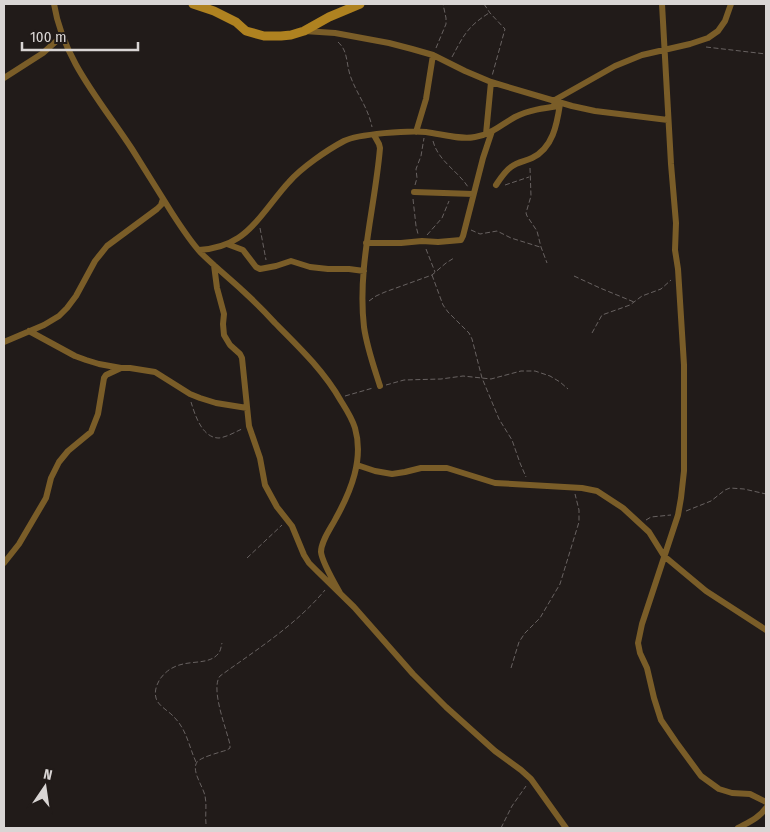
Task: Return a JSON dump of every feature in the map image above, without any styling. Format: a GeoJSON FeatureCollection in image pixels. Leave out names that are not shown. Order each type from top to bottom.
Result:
{"type":"FeatureCollection","features":[{"type":"Feature","properties":{"kind":"street"},"geometry":{"type":"LineString","coordinates":[[54,4],[62,36],[84,80],[131,148],[186,234],[214,265],[304,351],[325,376],[350,416],[355,429],[357,465],[346,500],[321,550],[323,560],[340,594]]}},
{"type":"Feature","properties":{"kind":"street"},"geometry":{"type":"LineString","coordinates":[[194,4],[236,22],[246,31],[264,36],[281,36],[304,31],[334,33],[388,43],[433,55],[490,82],[557,103],[595,111],[668,120]]}},
{"type":"Feature","properties":{"kind":"street"},"geometry":{"type":"LineString","coordinates":[[304,31],[329,17],[360,4]]}},
{"type":"Feature","properties":{"kind":"street"},"geometry":{"type":"LineString","coordinates":[[662,4],[676,223],[675,250],[678,269],[684,365],[684,471],[682,498],[678,515],[642,624],[638,643],[661,720],[701,776],[719,789],[750,794],[766,802]]}},
{"type":"Feature","properties":{"kind":"street"},"geometry":{"type":"LineString","coordinates":[[199,250],[212,249],[239,238],[259,219],[290,180],[329,149],[346,140],[361,136],[416,132],[466,138],[489,133],[512,118],[557,103],[615,66],[642,55],[708,38],[718,31],[725,21],[731,4]]}},
{"type":"Feature","properties":{"kind":"street"},"geometry":{"type":"LineString","coordinates":[[4,78],[43,53],[62,36]]}},
{"type":"Feature","properties":{"kind":"street"},"geometry":{"type":"LineString","coordinates":[[416,132],[426,99],[433,55]]}},
{"type":"Feature","properties":{"kind":"street"},"geometry":{"type":"LineString","coordinates":[[366,243],[401,243],[424,239],[438,242],[461,240],[489,133],[490,82]]}},
{"type":"Feature","properties":{"kind":"street"},"geometry":{"type":"LineString","coordinates":[[496,185],[510,167],[541,152],[549,142],[556,125],[557,103]]}},
{"type":"Feature","properties":{"kind":"street"},"geometry":{"type":"LineString","coordinates":[[374,135],[380,148],[366,243],[363,306],[366,340],[380,386]]}},
{"type":"Feature","properties":{"kind":"street"},"geometry":{"type":"LineString","coordinates":[[414,192],[473,194]]}},
{"type":"Feature","properties":{"kind":"street"},"geometry":{"type":"LineString","coordinates":[[4,342],[50,322],[67,308],[98,255],[116,238],[157,209],[163,199]]}},
{"type":"Feature","properties":{"kind":"street"},"geometry":{"type":"LineString","coordinates":[[227,244],[244,250],[258,268],[268,268],[291,261],[310,267],[364,271]]}},
{"type":"Feature","properties":{"kind":"street"},"geometry":{"type":"LineString","coordinates":[[214,265],[217,288],[224,314],[224,335],[242,358],[249,426],[260,458],[264,484],[277,507],[296,532],[304,555],[354,607],[413,674],[446,707],[495,751],[522,770],[566,828]]}},
{"type":"Feature","properties":{"kind":"street"},"geometry":{"type":"LineString","coordinates":[[29,331],[75,356],[100,364],[155,372],[190,394],[216,403],[247,408]]}},
{"type":"Feature","properties":{"kind":"street"},"geometry":{"type":"LineString","coordinates":[[4,563],[19,544],[46,498],[51,478],[59,462],[91,432],[98,414],[104,378],[121,368]]}},
{"type":"Feature","properties":{"kind":"street"},"geometry":{"type":"LineString","coordinates":[[357,465],[375,472],[392,474],[421,468],[447,468],[495,483],[591,489],[602,493],[623,508],[649,532],[664,556],[706,591],[766,630]]}},
{"type":"Feature","properties":{"kind":"street"},"geometry":{"type":"LineString","coordinates":[[738,828],[756,819],[766,808]]}},
{"type":"Feature","properties":{"kind":"path"},"geometry":{"type":"LineString","coordinates":[[433,55],[446,24],[443,4]]}},
{"type":"Feature","properties":{"kind":"path"},"geometry":{"type":"LineString","coordinates":[[484,4],[505,29],[490,82]]}},
{"type":"Feature","properties":{"kind":"path"},"geometry":{"type":"LineString","coordinates":[[449,62],[465,33],[481,18],[490,13]]}},
{"type":"Feature","properties":{"kind":"path"},"geometry":{"type":"LineString","coordinates":[[334,33],[337,41],[345,50],[350,73],[367,110],[374,135]]}},
{"type":"Feature","properties":{"kind":"path"},"geometry":{"type":"LineString","coordinates":[[694,43],[701,46],[766,54]]}},
{"type":"Feature","properties":{"kind":"path"},"geometry":{"type":"LineString","coordinates":[[432,133],[435,148],[451,169],[461,176],[473,194]]}},
{"type":"Feature","properties":{"kind":"path"},"geometry":{"type":"LineString","coordinates":[[529,159],[530,196],[526,213],[538,231],[541,247],[548,263]]}},
{"type":"Feature","properties":{"kind":"path"},"geometry":{"type":"LineString","coordinates":[[435,272],[424,239],[442,218],[452,193]]}},
{"type":"Feature","properties":{"kind":"path"},"geometry":{"type":"LineString","coordinates":[[259,219],[268,268]]}},
{"type":"Feature","properties":{"kind":"path"},"geometry":{"type":"LineString","coordinates":[[466,223],[475,232],[485,234],[497,231],[511,238],[541,247]]}},
{"type":"Feature","properties":{"kind":"path"},"geometry":{"type":"LineString","coordinates":[[363,306],[376,296],[432,275],[454,258]]}},
{"type":"Feature","properties":{"kind":"path"},"geometry":{"type":"LineString","coordinates":[[592,332],[602,315],[661,289],[678,269]]}},
{"type":"Feature","properties":{"kind":"path"},"geometry":{"type":"LineString","coordinates":[[432,275],[443,305],[468,333],[476,352],[482,378],[499,419],[512,440],[529,485]]}},
{"type":"Feature","properties":{"kind":"path"},"geometry":{"type":"LineString","coordinates":[[574,276],[634,302]]}},
{"type":"Feature","properties":{"kind":"path"},"geometry":{"type":"LineString","coordinates":[[340,398],[404,380],[441,379],[463,376],[493,378],[521,371],[535,370],[550,376],[568,389]]}},
{"type":"Feature","properties":{"kind":"path"},"geometry":{"type":"LineString","coordinates":[[190,394],[200,426],[212,436],[218,438],[227,436],[249,426]]}},
{"type":"Feature","properties":{"kind":"path"},"geometry":{"type":"LineString","coordinates":[[511,668],[519,642],[540,618],[560,584],[578,522],[579,510],[573,488]]}},
{"type":"Feature","properties":{"kind":"path"},"geometry":{"type":"LineString","coordinates":[[641,525],[651,517],[678,515],[711,501],[730,488],[766,494]]}},
{"type":"Feature","properties":{"kind":"path"},"geometry":{"type":"LineString","coordinates":[[247,558],[288,520]]}},
{"type":"Feature","properties":{"kind":"path"},"geometry":{"type":"LineString","coordinates":[[197,762],[200,759],[230,748],[219,704],[217,680],[306,612],[324,592],[326,580]]}},
{"type":"Feature","properties":{"kind":"path"},"geometry":{"type":"LineString","coordinates":[[206,824],[206,801],[197,773],[197,762],[190,748],[188,737],[174,717],[158,701],[155,692],[157,684],[163,675],[173,667],[212,658],[220,651],[222,643]]}},
{"type":"Feature","properties":{"kind":"path"},"geometry":{"type":"LineString","coordinates":[[501,828],[512,806],[530,779]]}}]}
